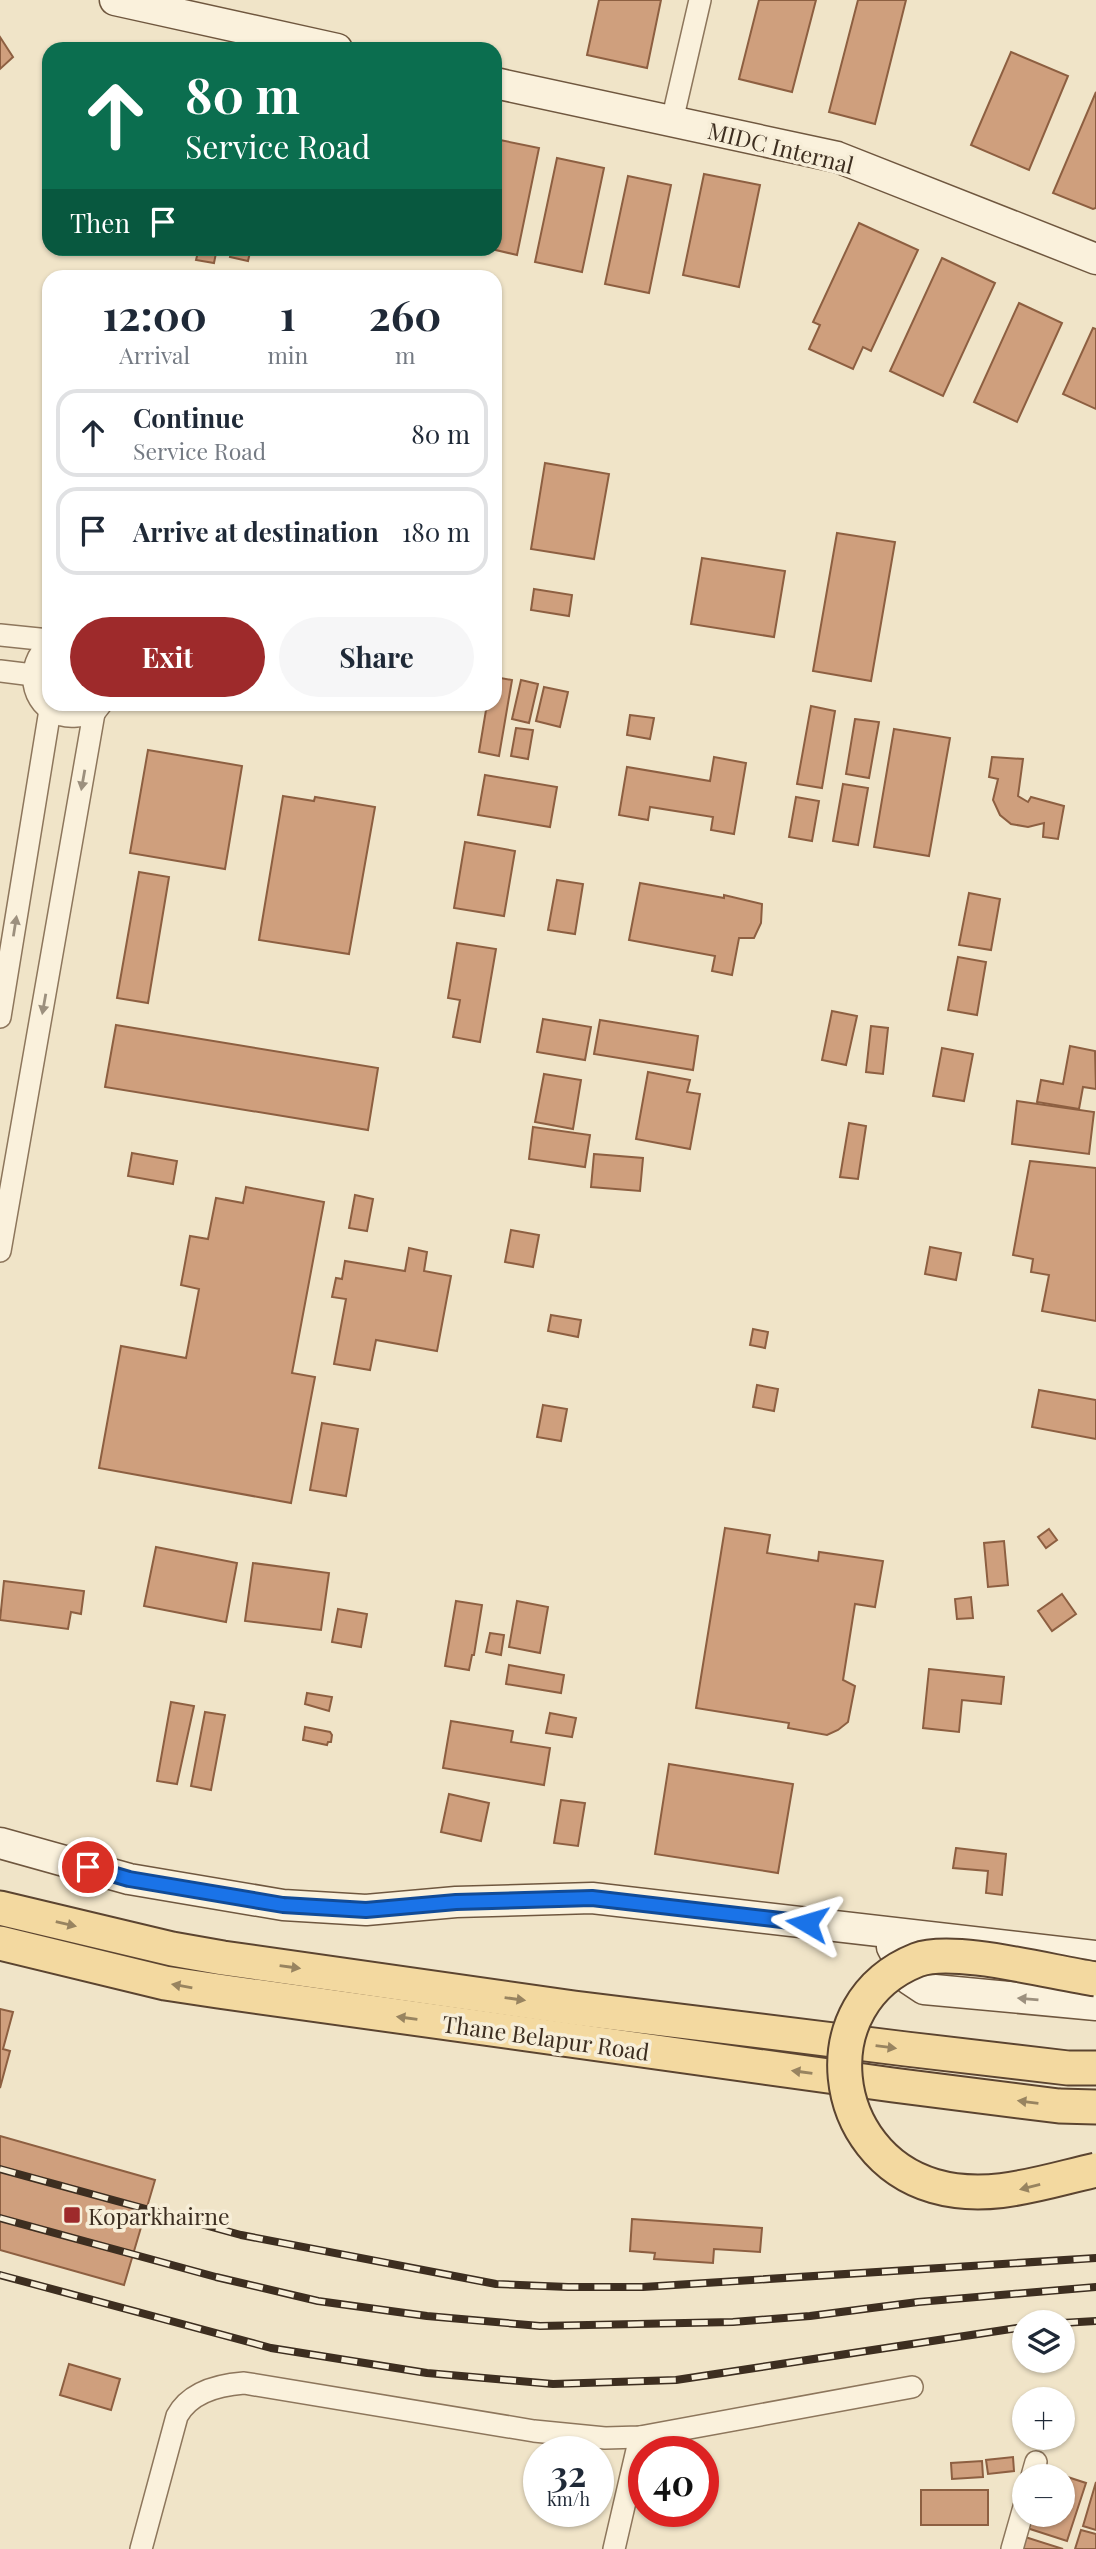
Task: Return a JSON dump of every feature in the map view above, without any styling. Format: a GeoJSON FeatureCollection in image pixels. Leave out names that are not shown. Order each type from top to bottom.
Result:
{"type":"FeatureCollection","features":[{"type":"Feature","properties":{"kind":"main road","name":"Thane Belapur Road"},"geometry":{"type":"LineString","coordinates":[[0,1908],[172,1949],[223,1958],[574,2008],[1068,2068],[1096,2068]]}},
{"type":"Feature","properties":{"kind":"main road","name":"Thane Belapur Road"},"geometry":{"type":"LineString","coordinates":[[0,1943],[165,1983],[218,1992],[893,2085],[1059,2106],[1096,2107]]}},
{"type":"Feature","properties":{"kind":"main road"},"geometry":{"type":"LineString","coordinates":[[1096,1979],[954,1955],[918,1960],[884,1980],[865,1998],[852,2022],[845,2062],[848,2096],[856,2121],[869,2142],[888,2163],[933,2186],[956,2191],[1018,2190],[1096,2170]]}},
{"type":"Feature","properties":{"kind":"street"},"geometry":{"type":"LineString","coordinates":[[115,0],[305,42]]}},
{"type":"Feature","properties":{"kind":"street"},"geometry":{"type":"LineString","coordinates":[[672,121],[700,0]]}},
{"type":"Feature","properties":{"kind":"street","name":"MIDC Internal"},"geometry":{"type":"LineString","coordinates":[[502,85],[837,157],[1096,259]]}},
{"type":"Feature","properties":{"kind":"street"},"geometry":{"type":"LineString","coordinates":[[0,635],[42,642]]}},
{"type":"Feature","properties":{"kind":"street"},"geometry":{"type":"LineString","coordinates":[[42,651],[33,675],[34,689],[42,703]]}},
{"type":"Feature","properties":{"kind":"street"},"geometry":{"type":"LineString","coordinates":[[0,671],[33,675]]}},
{"type":"Feature","properties":{"kind":"street"},"geometry":{"type":"LineString","coordinates":[[0,1017],[50,711]]}},
{"type":"Feature","properties":{"kind":"street"},"geometry":{"type":"LineString","coordinates":[[53,711],[70,716],[88,711]]}},
{"type":"Feature","properties":{"kind":"street"},"geometry":{"type":"LineString","coordinates":[[0,1251],[97,711]]}},
{"type":"Feature","properties":{"kind":"street"},"geometry":{"type":"LineString","coordinates":[[0,1843],[129,1879],[283,1905],[366,1910],[456,1902],[592,1898],[1096,1956]]}},
{"type":"Feature","properties":{"kind":"street"},"geometry":{"type":"LineString","coordinates":[[888,1933],[895,1955],[909,1979],[924,1989],[1096,2005]]}},
{"type":"Feature","properties":{"kind":"street"},"geometry":{"type":"LineString","coordinates":[[141,2549],[177,2416],[183,2404],[196,2395],[225,2384],[244,2383],[534,2431],[605,2438],[628,2437]]}},
{"type":"Feature","properties":{"kind":"street"},"geometry":{"type":"LineString","coordinates":[[644,2436],[912,2387]]}},
{"type":"Feature","properties":{"kind":"street"},"geometry":{"type":"LineString","coordinates":[[614,2549],[628,2486]]}},
{"type":"Feature","properties":{"kind":"street"},"geometry":{"type":"LineString","coordinates":[[1012,2549],[1018,2527]]}},
{"type":"Feature","properties":{"kind":"building"},"geometry":{"type":"Polygon","coordinates":[[[599,0],[661,0],[647,68],[587,55],[599,0]]]}},
{"type":"Feature","properties":{"kind":"building"},"geometry":{"type":"Polygon","coordinates":[[[759,0],[816,0],[792,92],[739,79],[759,0]]]}},
{"type":"Feature","properties":{"kind":"building"},"geometry":{"type":"Polygon","coordinates":[[[858,0],[906,0],[875,124],[829,112],[858,0]]]}},
{"type":"Feature","properties":{"kind":"building"},"geometry":{"type":"Polygon","coordinates":[[[0,37],[13,57],[0,69],[0,37]]]}},
{"type":"Feature","properties":{"kind":"building"},"geometry":{"type":"Polygon","coordinates":[[[1011,52],[1068,76],[1029,170],[971,145],[1011,52]]]}},
{"type":"Feature","properties":{"kind":"building"},"geometry":{"type":"Polygon","coordinates":[[[1096,92],[1096,208],[1093,209],[1053,193],[1096,92]]]}},
{"type":"Feature","properties":{"kind":"building"},"geometry":{"type":"Polygon","coordinates":[[[502,140],[539,148],[517,255],[502,252],[502,140]]]}},
{"type":"Feature","properties":{"kind":"building"},"geometry":{"type":"Polygon","coordinates":[[[557,158],[604,168],[582,272],[535,262],[557,158]]]}},
{"type":"Feature","properties":{"kind":"building"},"geometry":{"type":"Polygon","coordinates":[[[704,174],[760,185],[739,287],[683,275],[704,174]]]}},
{"type":"Feature","properties":{"kind":"building"},"geometry":{"type":"Polygon","coordinates":[[[628,176],[671,185],[649,293],[605,284],[628,176]]]}},
{"type":"Feature","properties":{"kind":"building"},"geometry":{"type":"Polygon","coordinates":[[[859,223],[918,250],[871,351],[863,347],[853,369],[809,349],[820,325],[813,322],[859,223]]]}},
{"type":"Feature","properties":{"kind":"building"},"geometry":{"type":"Polygon","coordinates":[[[197,256],[215,256],[214,263],[196,260],[197,256]]]}},
{"type":"Feature","properties":{"kind":"building"},"geometry":{"type":"Polygon","coordinates":[[[230,256],[249,256],[248,261],[230,256]]]}},
{"type":"Feature","properties":{"kind":"building"},"geometry":{"type":"Polygon","coordinates":[[[942,258],[995,283],[943,396],[890,371],[942,258]]]}},
{"type":"Feature","properties":{"kind":"building"},"geometry":{"type":"Polygon","coordinates":[[[1019,303],[1062,323],[1017,422],[974,402],[1019,303]]]}},
{"type":"Feature","properties":{"kind":"building"},"geometry":{"type":"Polygon","coordinates":[[[1093,328],[1096,329],[1096,409],[1063,394],[1093,328]]]}},
{"type":"Feature","properties":{"kind":"building"},"geometry":{"type":"Polygon","coordinates":[[[545,463],[609,474],[594,559],[531,549],[545,463]]]}},
{"type":"Feature","properties":{"kind":"building"},"geometry":{"type":"Polygon","coordinates":[[[837,533],[895,542],[871,681],[813,671],[837,533]]]}},
{"type":"Feature","properties":{"kind":"building"},"geometry":{"type":"Polygon","coordinates":[[[702,558],[785,571],[774,637],[691,624],[702,558]]]}},
{"type":"Feature","properties":{"kind":"building"},"geometry":{"type":"Polygon","coordinates":[[[534,589],[572,595],[569,616],[531,610],[534,589]]]}},
{"type":"Feature","properties":{"kind":"building"},"geometry":{"type":"Polygon","coordinates":[[[502,678],[512,680],[499,756],[479,752],[486,711],[502,711],[502,678]]]}},
{"type":"Feature","properties":{"kind":"building"},"geometry":{"type":"Polygon","coordinates":[[[521,680],[538,684],[529,723],[512,719],[521,680]]]}},
{"type":"Feature","properties":{"kind":"building"},"geometry":{"type":"Polygon","coordinates":[[[544,687],[568,692],[560,727],[536,721],[544,687]]]}},
{"type":"Feature","properties":{"kind":"building"},"geometry":{"type":"Polygon","coordinates":[[[811,706],[835,711],[822,788],[797,784],[811,706]]]}},
{"type":"Feature","properties":{"kind":"building"},"geometry":{"type":"Polygon","coordinates":[[[630,715],[654,718],[650,739],[627,735],[630,715]]]}},
{"type":"Feature","properties":{"kind":"building"},"geometry":{"type":"Polygon","coordinates":[[[855,719],[879,722],[869,778],[846,774],[855,719]]]}},
{"type":"Feature","properties":{"kind":"building"},"geometry":{"type":"Polygon","coordinates":[[[516,728],[533,730],[528,759],[511,756],[516,728]]]}},
{"type":"Feature","properties":{"kind":"building"},"geometry":{"type":"Polygon","coordinates":[[[894,729],[950,738],[929,856],[874,847],[894,729]]]}},
{"type":"Feature","properties":{"kind":"building"},"geometry":{"type":"Polygon","coordinates":[[[148,750],[242,766],[225,869],[130,853],[148,750]]]}},
{"type":"Feature","properties":{"kind":"building"},"geometry":{"type":"Polygon","coordinates":[[[714,757],[746,763],[734,834],[711,830],[713,817],[650,807],[648,820],[619,815],[627,767],[710,781],[714,757]]]}},
{"type":"Feature","properties":{"kind":"building"},"geometry":{"type":"Polygon","coordinates":[[[992,757],[1023,759],[1018,796],[1028,802],[1031,797],[1064,806],[1058,839],[1043,837],[1044,823],[1028,827],[1011,824],[1000,815],[993,800],[998,779],[989,777],[992,757]]]}},
{"type":"Feature","properties":{"kind":"building"},"geometry":{"type":"Polygon","coordinates":[[[485,775],[557,787],[550,827],[478,815],[485,775]]]}},
{"type":"Feature","properties":{"kind":"building"},"geometry":{"type":"Polygon","coordinates":[[[843,784],[868,788],[858,845],[833,841],[843,784]]]}},
{"type":"Feature","properties":{"kind":"building"},"geometry":{"type":"Polygon","coordinates":[[[283,796],[314,801],[315,797],[375,807],[349,954],[259,940],[283,796]]]}},
{"type":"Feature","properties":{"kind":"building"},"geometry":{"type":"Polygon","coordinates":[[[796,797],[819,801],[812,841],[789,837],[796,797]]]}},
{"type":"Feature","properties":{"kind":"building"},"geometry":{"type":"Polygon","coordinates":[[[465,842],[515,851],[504,916],[454,908],[465,842]]]}},
{"type":"Feature","properties":{"kind":"building"},"geometry":{"type":"Polygon","coordinates":[[[139,872],[169,877],[148,1003],[117,998],[139,872]]]}},
{"type":"Feature","properties":{"kind":"building"},"geometry":{"type":"Polygon","coordinates":[[[557,880],[583,884],[575,934],[548,930],[557,880]]]}},
{"type":"Feature","properties":{"kind":"building"},"geometry":{"type":"Polygon","coordinates":[[[640,883],[724,898],[724,895],[762,904],[761,923],[754,938],[739,938],[732,975],[712,971],[715,956],[629,940],[640,883]]]}},
{"type":"Feature","properties":{"kind":"building"},"geometry":{"type":"Polygon","coordinates":[[[969,893],[1000,899],[991,950],[959,945],[969,893]]]}},
{"type":"Feature","properties":{"kind":"building"},"geometry":{"type":"Polygon","coordinates":[[[457,943],[496,949],[480,1042],[453,1037],[460,1000],[448,998],[457,943]]]}},
{"type":"Feature","properties":{"kind":"building"},"geometry":{"type":"Polygon","coordinates":[[[958,957],[986,962],[977,1015],[948,1010],[958,957]]]}},
{"type":"Feature","properties":{"kind":"building"},"geometry":{"type":"Polygon","coordinates":[[[832,1011],[857,1016],[846,1065],[822,1060],[832,1011]]]}},
{"type":"Feature","properties":{"kind":"building"},"geometry":{"type":"Polygon","coordinates":[[[543,1019],[591,1027],[585,1060],[537,1052],[543,1019]]]}},
{"type":"Feature","properties":{"kind":"building"},"geometry":{"type":"Polygon","coordinates":[[[600,1020],[698,1036],[693,1070],[594,1054],[600,1020]]]}},
{"type":"Feature","properties":{"kind":"building"},"geometry":{"type":"Polygon","coordinates":[[[116,1025],[378,1068],[368,1130],[105,1087],[116,1025]]]}},
{"type":"Feature","properties":{"kind":"building"},"geometry":{"type":"Polygon","coordinates":[[[871,1026],[888,1028],[883,1074],[866,1072],[871,1026]]]}},
{"type":"Feature","properties":{"kind":"building"},"geometry":{"type":"Polygon","coordinates":[[[1070,1046],[1095,1051],[1096,1089],[1083,1087],[1079,1109],[1037,1102],[1041,1080],[1063,1084],[1070,1046]]]}},
{"type":"Feature","properties":{"kind":"building"},"geometry":{"type":"Polygon","coordinates":[[[942,1048],[973,1054],[964,1101],[933,1096],[942,1048]]]}},
{"type":"Feature","properties":{"kind":"building"},"geometry":{"type":"Polygon","coordinates":[[[648,1072],[690,1080],[687,1092],[700,1094],[690,1149],[636,1139],[648,1072]]]}},
{"type":"Feature","properties":{"kind":"building"},"geometry":{"type":"Polygon","coordinates":[[[544,1074],[581,1080],[573,1129],[535,1122],[544,1074]]]}},
{"type":"Feature","properties":{"kind":"building"},"geometry":{"type":"Polygon","coordinates":[[[1017,1101],[1094,1112],[1089,1154],[1012,1144],[1017,1101]]]}},
{"type":"Feature","properties":{"kind":"building"},"geometry":{"type":"Polygon","coordinates":[[[849,1123],[866,1126],[858,1179],[840,1177],[849,1123]]]}},
{"type":"Feature","properties":{"kind":"building"},"geometry":{"type":"Polygon","coordinates":[[[533,1127],[590,1135],[585,1167],[529,1159],[533,1127]]]}},
{"type":"Feature","properties":{"kind":"building"},"geometry":{"type":"Polygon","coordinates":[[[132,1153],[177,1161],[173,1184],[128,1176],[132,1153]]]}},
{"type":"Feature","properties":{"kind":"building"},"geometry":{"type":"Polygon","coordinates":[[[594,1154],[643,1158],[640,1191],[591,1187],[594,1154]]]}},
{"type":"Feature","properties":{"kind":"building"},"geometry":{"type":"Polygon","coordinates":[[[1030,1161],[1096,1168],[1096,1321],[1042,1311],[1049,1275],[1031,1272],[1033,1259],[1013,1255],[1030,1161]]]}},
{"type":"Feature","properties":{"kind":"building"},"geometry":{"type":"Polygon","coordinates":[[[246,1187],[324,1202],[292,1373],[315,1377],[291,1503],[99,1468],[121,1346],[186,1358],[199,1289],[181,1285],[190,1236],[208,1239],[216,1198],[243,1203],[246,1187]]]}},
{"type":"Feature","properties":{"kind":"building"},"geometry":{"type":"Polygon","coordinates":[[[355,1195],[373,1199],[367,1231],[349,1228],[355,1195]]]}},
{"type":"Feature","properties":{"kind":"building"},"geometry":{"type":"Polygon","coordinates":[[[511,1230],[539,1235],[533,1267],[505,1262],[511,1230]]]}},
{"type":"Feature","properties":{"kind":"building"},"geometry":{"type":"Polygon","coordinates":[[[930,1247],[961,1253],[956,1280],[925,1274],[930,1247]]]}},
{"type":"Feature","properties":{"kind":"building"},"geometry":{"type":"Polygon","coordinates":[[[409,1248],[427,1252],[424,1271],[451,1276],[437,1351],[376,1340],[370,1370],[334,1364],[346,1299],[332,1297],[336,1278],[342,1279],[345,1261],[405,1271],[409,1248]]]}},
{"type":"Feature","properties":{"kind":"building"},"geometry":{"type":"Polygon","coordinates":[[[551,1315],[581,1320],[578,1337],[548,1331],[551,1315]]]}},
{"type":"Feature","properties":{"kind":"building"},"geometry":{"type":"Polygon","coordinates":[[[753,1329],[768,1332],[765,1348],[750,1345],[753,1329]]]}},
{"type":"Feature","properties":{"kind":"building"},"geometry":{"type":"Polygon","coordinates":[[[757,1385],[778,1389],[774,1411],[753,1407],[757,1385]]]}},
{"type":"Feature","properties":{"kind":"building"},"geometry":{"type":"Polygon","coordinates":[[[1039,1390],[1096,1400],[1096,1439],[1032,1427],[1039,1390]]]}},
{"type":"Feature","properties":{"kind":"building"},"geometry":{"type":"Polygon","coordinates":[[[543,1405],[567,1409],[561,1441],[537,1437],[543,1405]]]}},
{"type":"Feature","properties":{"kind":"building"},"geometry":{"type":"Polygon","coordinates":[[[322,1423],[358,1429],[346,1496],[310,1490],[322,1423]]]}},
{"type":"Feature","properties":{"kind":"building"},"geometry":{"type":"Polygon","coordinates":[[[725,1528],[770,1535],[767,1553],[818,1561],[819,1552],[883,1561],[875,1607],[855,1604],[843,1680],[855,1686],[848,1722],[838,1730],[827,1735],[788,1728],[789,1723],[696,1708],[725,1528]]]}},
{"type":"Feature","properties":{"kind":"building"},"geometry":{"type":"Polygon","coordinates":[[[1049,1529],[1057,1540],[1046,1548],[1038,1537],[1049,1529]]]}},
{"type":"Feature","properties":{"kind":"building"},"geometry":{"type":"Polygon","coordinates":[[[1004,1541],[1008,1585],[988,1587],[984,1543],[1004,1541]]]}},
{"type":"Feature","properties":{"kind":"building"},"geometry":{"type":"Polygon","coordinates":[[[156,1547],[237,1563],[226,1622],[144,1606],[156,1547]]]}},
{"type":"Feature","properties":{"kind":"building"},"geometry":{"type":"Polygon","coordinates":[[[253,1563],[329,1573],[321,1630],[245,1621],[253,1563]]]}},
{"type":"Feature","properties":{"kind":"building"},"geometry":{"type":"Polygon","coordinates":[[[4,1581],[84,1591],[81,1614],[71,1612],[68,1629],[0,1620],[4,1581]]]}},
{"type":"Feature","properties":{"kind":"building"},"geometry":{"type":"Polygon","coordinates":[[[1062,1594],[1076,1614],[1052,1631],[1038,1611],[1062,1594]]]}},
{"type":"Feature","properties":{"kind":"building"},"geometry":{"type":"Polygon","coordinates":[[[971,1597],[973,1618],[957,1619],[955,1599],[971,1597]]]}},
{"type":"Feature","properties":{"kind":"building"},"geometry":{"type":"Polygon","coordinates":[[[456,1601],[482,1605],[469,1670],[445,1666],[456,1601]]]}},
{"type":"Feature","properties":{"kind":"building"},"geometry":{"type":"Polygon","coordinates":[[[517,1601],[548,1607],[540,1653],[509,1647],[517,1601]]]}},
{"type":"Feature","properties":{"kind":"building"},"geometry":{"type":"Polygon","coordinates":[[[338,1609],[367,1614],[361,1647],[332,1642],[338,1609]]]}},
{"type":"Feature","properties":{"kind":"building"},"geometry":{"type":"Polygon","coordinates":[[[490,1633],[504,1635],[501,1655],[486,1652],[490,1633]]]}},
{"type":"Feature","properties":{"kind":"building"},"geometry":{"type":"Polygon","coordinates":[[[509,1665],[564,1675],[561,1693],[506,1684],[509,1665]]]}},
{"type":"Feature","properties":{"kind":"building"},"geometry":{"type":"Polygon","coordinates":[[[929,1669],[1004,1677],[1001,1704],[962,1700],[959,1732],[923,1728],[929,1669]]]}},
{"type":"Feature","properties":{"kind":"building"},"geometry":{"type":"Polygon","coordinates":[[[307,1693],[332,1697],[329,1711],[305,1704],[307,1693]]]}},
{"type":"Feature","properties":{"kind":"building"},"geometry":{"type":"Polygon","coordinates":[[[171,1702],[194,1706],[177,1784],[157,1781],[171,1702]]]}},
{"type":"Feature","properties":{"kind":"building"},"geometry":{"type":"Polygon","coordinates":[[[205,1712],[225,1715],[211,1790],[191,1786],[205,1712]]]}},
{"type":"Feature","properties":{"kind":"building"},"geometry":{"type":"Polygon","coordinates":[[[550,1713],[576,1718],[572,1737],[546,1733],[550,1713]]]}},
{"type":"Feature","properties":{"kind":"building"},"geometry":{"type":"Polygon","coordinates":[[[451,1721],[513,1731],[511,1742],[550,1748],[544,1785],[443,1768],[451,1721]]]}},
{"type":"Feature","properties":{"kind":"building"},"geometry":{"type":"Polygon","coordinates":[[[305,1727],[330,1732],[331,1742],[327,1745],[303,1740],[305,1727]]]}},
{"type":"Feature","properties":{"kind":"building"},"geometry":{"type":"Polygon","coordinates":[[[669,1764],[793,1784],[778,1873],[655,1854],[669,1764]]]}},
{"type":"Feature","properties":{"kind":"building"},"geometry":{"type":"Polygon","coordinates":[[[449,1794],[489,1803],[481,1841],[441,1832],[449,1794]]]}},
{"type":"Feature","properties":{"kind":"building"},"geometry":{"type":"Polygon","coordinates":[[[561,1800],[585,1803],[578,1846],[554,1843],[561,1800]]]}},
{"type":"Feature","properties":{"kind":"building"},"geometry":{"type":"Polygon","coordinates":[[[956,1848],[1006,1854],[1002,1895],[986,1893],[988,1871],[953,1868],[956,1848]]]}},
{"type":"Feature","properties":{"kind":"building"},"geometry":{"type":"Polygon","coordinates":[[[0,2009],[13,2012],[3,2049],[10,2051],[0,2088],[0,2009]]]}},
{"type":"Feature","properties":{"kind":"building","name":"Koparkhairne"},"geometry":{"type":"Polygon","coordinates":[[[0,2136],[155,2180],[124,2285],[0,2250],[0,2136]]]}},
{"type":"Feature","properties":{"kind":"building"},"geometry":{"type":"Polygon","coordinates":[[[632,2219],[762,2228],[760,2252],[714,2249],[713,2263],[654,2259],[655,2253],[630,2251],[632,2219]]]}},
{"type":"Feature","properties":{"kind":"building"},"geometry":{"type":"Polygon","coordinates":[[[69,2364],[120,2379],[111,2410],[60,2395],[69,2364]]]}},
{"type":"Feature","properties":{"kind":"building"},"geometry":{"type":"Polygon","coordinates":[[[1013,2457],[1012,2471],[988,2474],[986,2460],[1013,2457]]]}},
{"type":"Feature","properties":{"kind":"building"},"geometry":{"type":"Polygon","coordinates":[[[982,2461],[983,2477],[952,2479],[951,2463],[982,2461]]]}},
{"type":"Feature","properties":{"kind":"building"},"geometry":{"type":"Polygon","coordinates":[[[1075,2479],[1086,2483],[1075,2517],[1075,2479]]]}},
{"type":"Feature","properties":{"kind":"building"},"geometry":{"type":"Polygon","coordinates":[[[1096,2482],[1096,2530],[1083,2526],[1096,2482]]]}},
{"type":"Feature","properties":{"kind":"building"},"geometry":{"type":"Polygon","coordinates":[[[921,2490],[988,2490],[988,2525],[921,2525],[921,2490]]]}},
{"type":"Feature","properties":{"kind":"building"},"geometry":{"type":"Polygon","coordinates":[[[1027,2527],[1072,2527],[1067,2541],[1027,2527]]]}},
{"type":"Feature","properties":{"kind":"building"},"geometry":{"type":"Polygon","coordinates":[[[1081,2530],[1096,2534],[1096,2549],[1075,2549],[1081,2530]]]}},
{"type":"Feature","properties":{"kind":"building"},"geometry":{"type":"Polygon","coordinates":[[[1022,2536],[1063,2549],[1019,2549],[1022,2536]]]}},
{"type":"Feature","properties":{"kind":"railway"},"geometry":{"type":"LineString","coordinates":[[0,2169],[241,2235],[496,2284],[643,2287],[1096,2258]]}},
{"type":"Feature","properties":{"kind":"railway"},"geometry":{"type":"LineString","coordinates":[[0,2218],[216,2277],[318,2301],[427,2316],[540,2326],[733,2322],[810,2316],[918,2302],[1096,2287]]}},
{"type":"Feature","properties":{"kind":"railway"},"geometry":{"type":"LineString","coordinates":[[0,2275],[271,2348],[427,2373],[553,2384],[676,2380],[1012,2329]]}},
{"type":"Feature","properties":{"kind":"railway"},"geometry":{"type":"LineString","coordinates":[[1075,2322],[1096,2321]]}},
{"type":"Feature","properties":{"kind":"place","name":"Koparkhairne"},"geometry":{"type":"Point","coordinates":[72,2215]}},
{"type":"Feature","properties":{"kind":"route"},"geometry":{"type":"LineString","coordinates":[[88,1867],[129,1879],[283,1905],[366,1910],[456,1902],[592,1898],[807,1923]]}}]}
